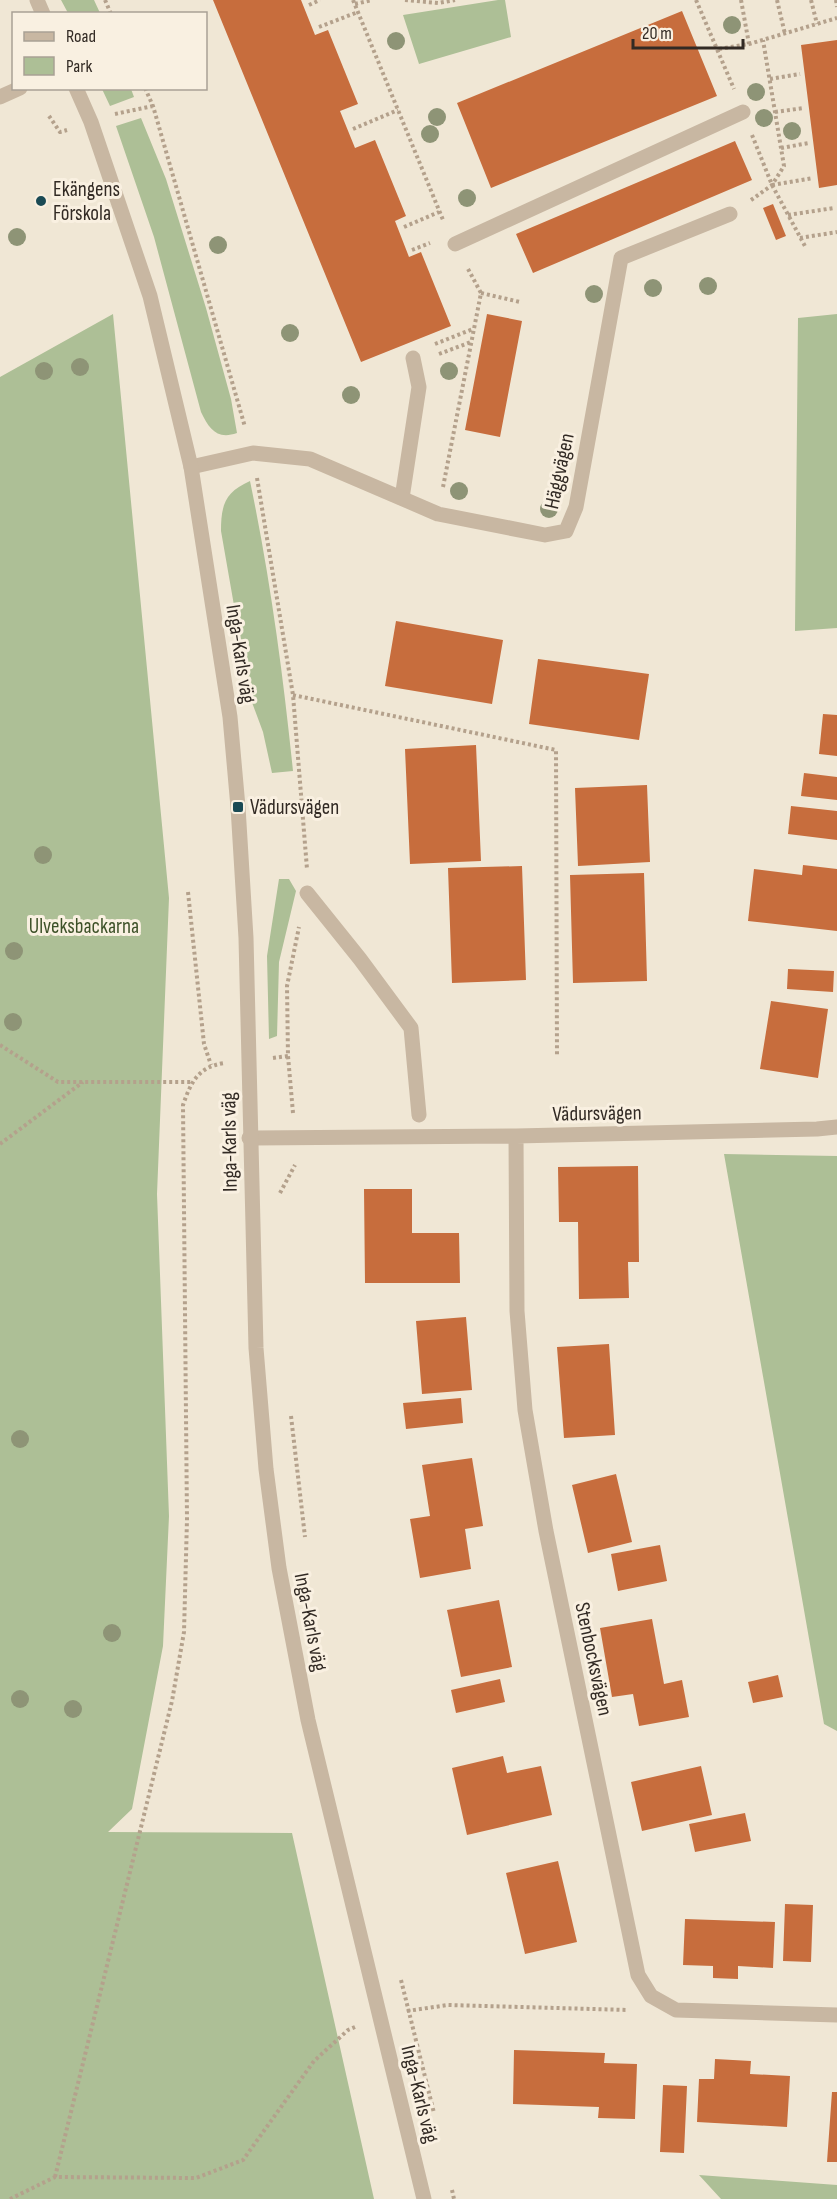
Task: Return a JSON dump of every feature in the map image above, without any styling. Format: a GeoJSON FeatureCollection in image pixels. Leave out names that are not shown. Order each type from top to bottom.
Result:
{"type":"FeatureCollection","features":[{"type":"Feature","properties":{"kind":"street"},"geometry":{"type":"LineString","coordinates":[[0,97],[16,90]]}},
{"type":"Feature","properties":{"kind":"street","name":"Inga-Karls väg"},"geometry":{"type":"LineString","coordinates":[[77,90],[91,122],[150,296],[191,467],[230,717],[244,900],[257,1359],[266,1469],[279,1568],[308,1720],[424,2199]]}},
{"type":"Feature","properties":{"kind":"street"},"geometry":{"type":"LineString","coordinates":[[455,244],[744,112]]}},
{"type":"Feature","properties":{"kind":"street","name":"Häggvägen"},"geometry":{"type":"LineString","coordinates":[[191,467],[253,453],[310,459],[438,514],[544,535],[566,531],[576,507],[621,258],[730,214]]}},
{"type":"Feature","properties":{"kind":"street"},"geometry":{"type":"LineString","coordinates":[[402,498],[420,387],[412,358]]}},
{"type":"Feature","properties":{"kind":"street"},"geometry":{"type":"LineString","coordinates":[[307,893],[411,1028],[419,1114]]}},
{"type":"Feature","properties":{"kind":"street","name":"Vädursvägen"},"geometry":{"type":"LineString","coordinates":[[249,1138],[516,1136],[837,1127]]}},
{"type":"Feature","properties":{"kind":"street","name":"Stenbocksvägen"},"geometry":{"type":"LineString","coordinates":[[516,1136],[517,1311],[525,1410],[546,1531],[638,1975],[651,1996],[676,2010],[837,2015]]}},
{"type":"Feature","properties":{"kind":"path"},"geometry":{"type":"LineString","coordinates":[[309,5],[320,0]]}},
{"type":"Feature","properties":{"kind":"path"},"geometry":{"type":"LineString","coordinates":[[372,0],[354,2],[439,212],[404,227]]}},
{"type":"Feature","properties":{"kind":"path"},"geometry":{"type":"LineString","coordinates":[[405,0],[438,3],[455,0]]}},
{"type":"Feature","properties":{"kind":"path"},"geometry":{"type":"LineString","coordinates":[[741,0],[749,44]]}},
{"type":"Feature","properties":{"kind":"path"},"geometry":{"type":"LineString","coordinates":[[777,0],[784,34]]}},
{"type":"Feature","properties":{"kind":"path"},"geometry":{"type":"LineString","coordinates":[[811,0],[817,24]]}},
{"type":"Feature","properties":{"kind":"path"},"geometry":{"type":"LineString","coordinates":[[836,0],[837,7]]}},
{"type":"Feature","properties":{"kind":"path"},"geometry":{"type":"LineString","coordinates":[[319,27],[358,12]]}},
{"type":"Feature","properties":{"kind":"path"},"geometry":{"type":"LineString","coordinates":[[719,49],[749,44],[837,18]]}},
{"type":"Feature","properties":{"kind":"path"},"geometry":{"type":"LineString","coordinates":[[764,40],[784,166],[772,185]]}},
{"type":"Feature","properties":{"kind":"path"},"geometry":{"type":"LineString","coordinates":[[770,79],[800,74]]}},
{"type":"Feature","properties":{"kind":"path"},"geometry":{"type":"LineString","coordinates":[[146,90],[153,106],[253,453],[293,695],[307,860],[307,893],[287,986],[288,1056],[293,1100],[295,1165],[280,1194]]}},
{"type":"Feature","properties":{"kind":"path"},"geometry":{"type":"LineString","coordinates":[[111,115],[153,106]]}},
{"type":"Feature","properties":{"kind":"path"},"geometry":{"type":"LineString","coordinates":[[775,112],[804,108]]}},
{"type":"Feature","properties":{"kind":"path"},"geometry":{"type":"LineString","coordinates":[[353,129],[398,110]]}},
{"type":"Feature","properties":{"kind":"path"},"geometry":{"type":"LineString","coordinates":[[49,116],[60,132],[68,130]]}},
{"type":"Feature","properties":{"kind":"path"},"geometry":{"type":"LineString","coordinates":[[781,148],[809,143]]}},
{"type":"Feature","properties":{"kind":"path"},"geometry":{"type":"LineString","coordinates":[[772,185],[813,178]]}},
{"type":"Feature","properties":{"kind":"path"},"geometry":{"type":"LineString","coordinates":[[772,185],[806,249]]}},
{"type":"Feature","properties":{"kind":"path"},"geometry":{"type":"LineString","coordinates":[[788,215],[834,208]]}},
{"type":"Feature","properties":{"kind":"path"},"geometry":{"type":"LineString","coordinates":[[800,238],[837,232]]}},
{"type":"Feature","properties":{"kind":"path"},"geometry":{"type":"LineString","coordinates":[[438,514],[480,293],[520,302]]}},
{"type":"Feature","properties":{"kind":"path"},"geometry":{"type":"LineString","coordinates":[[426,348],[474,328]]}},
{"type":"Feature","properties":{"kind":"path"},"geometry":{"type":"LineString","coordinates":[[430,358],[471,342]]}},
{"type":"Feature","properties":{"kind":"path"},"geometry":{"type":"LineString","coordinates":[[293,695],[556,750],[557,1056]]}},
{"type":"Feature","properties":{"kind":"path"},"geometry":{"type":"LineString","coordinates":[[188,892],[204,1044],[211,1065]]}},
{"type":"Feature","properties":{"kind":"path"},"geometry":{"type":"LineString","coordinates":[[0,1045],[57,1082],[192,1082]]}},
{"type":"Feature","properties":{"kind":"path"},"geometry":{"type":"LineString","coordinates":[[56,2177],[172,1701],[184,1632],[187,1519],[183,1105],[192,1082],[211,1065],[288,1056]]}},
{"type":"Feature","properties":{"kind":"path"},"geometry":{"type":"LineString","coordinates":[[0,1144],[84,1082]]}},
{"type":"Feature","properties":{"kind":"path"},"geometry":{"type":"LineString","coordinates":[[290,1405],[305,1542]]}},
{"type":"Feature","properties":{"kind":"path"},"geometry":{"type":"LineString","coordinates":[[400,1977],[435,2121]]}},
{"type":"Feature","properties":{"kind":"path"},"geometry":{"type":"LineString","coordinates":[[10,2199],[56,2177],[196,2178],[243,2160],[314,2061],[348,2030],[409,2010],[448,2005],[627,2010]]}},
{"type":"Feature","properties":{"kind":"path"},"geometry":{"type":"LineString","coordinates":[[451,2188],[454,2199]]}},
{"type":"Feature","properties":{"kind":"green space"},"geometry":{"type":"Polygon","coordinates":[[[61,0],[94,0],[100,12],[67,12],[61,0]]]}},
{"type":"Feature","properties":{"kind":"green space"},"geometry":{"type":"Polygon","coordinates":[[[505,0],[511,37],[419,64],[403,15],[505,0]]]}},
{"type":"Feature","properties":{"kind":"green space"},"geometry":{"type":"Polygon","coordinates":[[[102,90],[131,90],[134,97],[110,106],[102,90]]]}},
{"type":"Feature","properties":{"kind":"green space"},"geometry":{"type":"Polygon","coordinates":[[[141,118],[166,179],[206,308],[231,399],[237,433],[224,435],[214,432],[201,412],[154,237],[116,126],[141,118]]]}},
{"type":"Feature","properties":{"kind":"green space","name":"Ulveksbackarna"},"geometry":{"type":"Polygon","coordinates":[[[113,314],[169,898],[157,1194],[169,1516],[163,1646],[132,1809],[108,1832],[292,1833],[374,2199],[0,2199],[0,377],[113,314]]]}},
{"type":"Feature","properties":{"kind":"green space"},"geometry":{"type":"Polygon","coordinates":[[[837,314],[837,628],[795,631],[798,318],[837,314]]]}},
{"type":"Feature","properties":{"kind":"green space"},"geometry":{"type":"Polygon","coordinates":[[[250,481],[275,625],[293,771],[272,773],[263,732],[250,697],[221,531],[226,500],[235,490],[250,481]]]}},
{"type":"Feature","properties":{"kind":"green space"},"geometry":{"type":"Polygon","coordinates":[[[279,879],[289,879],[296,891],[279,962],[277,1036],[269,1039],[267,956],[279,879]]]}},
{"type":"Feature","properties":{"kind":"green space"},"geometry":{"type":"Polygon","coordinates":[[[724,1154],[837,1156],[837,1731],[824,1724],[724,1154]]]}},
{"type":"Feature","properties":{"kind":"green space"},"geometry":{"type":"Polygon","coordinates":[[[699,2175],[837,2185],[837,2199],[721,2199],[699,2175]]]}},
{"type":"Feature","properties":{"kind":"building"},"geometry":{"type":"Polygon","coordinates":[[[213,0],[301,0],[315,35],[328,30],[358,104],[340,111],[355,148],[375,140],[406,216],[395,221],[409,257],[421,252],[451,326],[361,362],[213,0]]]}},
{"type":"Feature","properties":{"kind":"building"},"geometry":{"type":"Polygon","coordinates":[[[682,11],[717,96],[491,188],[457,103],[682,11]]]}},
{"type":"Feature","properties":{"kind":"building"},"geometry":{"type":"Polygon","coordinates":[[[837,40],[837,185],[819,188],[801,45],[837,40]]]}},
{"type":"Feature","properties":{"kind":"building"},"geometry":{"type":"Polygon","coordinates":[[[735,141],[752,180],[533,273],[516,234],[735,141]]]}},
{"type":"Feature","properties":{"kind":"building"},"geometry":{"type":"Polygon","coordinates":[[[773,204],[786,236],[776,240],[763,208],[773,204]]]}},
{"type":"Feature","properties":{"kind":"building"},"geometry":{"type":"Polygon","coordinates":[[[487,314],[522,321],[500,437],[465,430],[487,314]]]}},
{"type":"Feature","properties":{"kind":"building"},"geometry":{"type":"Polygon","coordinates":[[[396,621],[503,640],[492,704],[385,686],[396,621]]]}},
{"type":"Feature","properties":{"kind":"building"},"geometry":{"type":"Polygon","coordinates":[[[538,659],[649,674],[639,740],[529,724],[538,659]]]}},
{"type":"Feature","properties":{"kind":"building"},"geometry":{"type":"Polygon","coordinates":[[[823,714],[837,715],[837,756],[819,754],[823,714]]]}},
{"type":"Feature","properties":{"kind":"building"},"geometry":{"type":"Polygon","coordinates":[[[476,745],[481,861],[410,864],[405,749],[476,745]]]}},
{"type":"Feature","properties":{"kind":"building"},"geometry":{"type":"Polygon","coordinates":[[[804,773],[837,777],[837,800],[801,796],[804,773]]]}},
{"type":"Feature","properties":{"kind":"building"},"geometry":{"type":"Polygon","coordinates":[[[647,785],[650,862],[578,866],[575,788],[647,785]]]}},
{"type":"Feature","properties":{"kind":"building"},"geometry":{"type":"Polygon","coordinates":[[[791,806],[837,811],[837,840],[788,834],[791,806]]]}},
{"type":"Feature","properties":{"kind":"building"},"geometry":{"type":"Polygon","coordinates":[[[803,865],[837,869],[837,931],[748,921],[754,869],[802,875],[803,865]]]}},
{"type":"Feature","properties":{"kind":"building"},"geometry":{"type":"Polygon","coordinates":[[[522,866],[526,980],[452,983],[448,868],[522,866]]]}},
{"type":"Feature","properties":{"kind":"building"},"geometry":{"type":"Polygon","coordinates":[[[644,873],[647,981],[573,983],[570,875],[644,873]]]}},
{"type":"Feature","properties":{"kind":"building"},"geometry":{"type":"Polygon","coordinates":[[[788,969],[834,971],[833,992],[787,989],[788,969]]]}},
{"type":"Feature","properties":{"kind":"building"},"geometry":{"type":"Polygon","coordinates":[[[771,1001],[828,1009],[818,1078],[760,1069],[771,1001]]]}},
{"type":"Feature","properties":{"kind":"building"},"geometry":{"type":"Polygon","coordinates":[[[638,1166],[639,1262],[628,1262],[629,1298],[579,1299],[578,1222],[559,1222],[558,1167],[638,1166]]]}},
{"type":"Feature","properties":{"kind":"building"},"geometry":{"type":"Polygon","coordinates":[[[364,1189],[412,1189],[412,1233],[459,1233],[460,1283],[365,1283],[364,1189]]]}},
{"type":"Feature","properties":{"kind":"building"},"geometry":{"type":"Polygon","coordinates":[[[466,1317],[472,1390],[422,1394],[416,1321],[466,1317]]]}},
{"type":"Feature","properties":{"kind":"building"},"geometry":{"type":"Polygon","coordinates":[[[609,1344],[615,1435],[564,1438],[557,1347],[609,1344]]]}},
{"type":"Feature","properties":{"kind":"building"},"geometry":{"type":"Polygon","coordinates":[[[461,1398],[463,1423],[406,1429],[403,1403],[461,1398]]]}},
{"type":"Feature","properties":{"kind":"building"},"geometry":{"type":"Polygon","coordinates":[[[472,1458],[483,1526],[465,1529],[471,1569],[420,1578],[410,1519],[430,1516],[422,1465],[472,1458]]]}},
{"type":"Feature","properties":{"kind":"building"},"geometry":{"type":"Polygon","coordinates":[[[616,1474],[632,1542],[588,1553],[572,1485],[616,1474]]]}},
{"type":"Feature","properties":{"kind":"building"},"geometry":{"type":"Polygon","coordinates":[[[660,1545],[667,1581],[618,1591],[611,1554],[660,1545]]]}},
{"type":"Feature","properties":{"kind":"building"},"geometry":{"type":"Polygon","coordinates":[[[499,1600],[512,1667],[461,1677],[447,1610],[499,1600]]]}},
{"type":"Feature","properties":{"kind":"building"},"geometry":{"type":"Polygon","coordinates":[[[652,1619],[664,1684],[682,1680],[689,1717],[639,1726],[633,1694],[612,1697],[600,1628],[652,1619]]]}},
{"type":"Feature","properties":{"kind":"building"},"geometry":{"type":"Polygon","coordinates":[[[778,1675],[783,1697],[753,1703],[748,1682],[778,1675]]]}},
{"type":"Feature","properties":{"kind":"building"},"geometry":{"type":"Polygon","coordinates":[[[500,1679],[505,1702],[456,1713],[451,1690],[500,1679]]]}},
{"type":"Feature","properties":{"kind":"building"},"geometry":{"type":"Polygon","coordinates":[[[503,1756],[507,1773],[541,1766],[552,1815],[467,1835],[452,1768],[503,1756]]]}},
{"type":"Feature","properties":{"kind":"building"},"geometry":{"type":"Polygon","coordinates":[[[701,1766],[712,1815],[642,1831],[631,1782],[701,1766]]]}},
{"type":"Feature","properties":{"kind":"building"},"geometry":{"type":"Polygon","coordinates":[[[745,1813],[751,1841],[695,1852],[689,1824],[745,1813]]]}},
{"type":"Feature","properties":{"kind":"building"},"geometry":{"type":"Polygon","coordinates":[[[558,1861],[577,1942],[525,1954],[506,1873],[558,1861]]]}},
{"type":"Feature","properties":{"kind":"building"},"geometry":{"type":"Polygon","coordinates":[[[785,1904],[813,1905],[811,1962],[783,1961],[785,1904]]]}},
{"type":"Feature","properties":{"kind":"building"},"geometry":{"type":"Polygon","coordinates":[[[685,1919],[775,1922],[773,1968],[738,1966],[738,1979],[713,1978],[713,1966],[683,1965],[685,1919]]]}},
{"type":"Feature","properties":{"kind":"building"},"geometry":{"type":"Polygon","coordinates":[[[514,2050],[605,2053],[604,2063],[637,2064],[635,2119],[598,2118],[599,2107],[513,2104],[514,2050]]]}},
{"type":"Feature","properties":{"kind":"building"},"geometry":{"type":"Polygon","coordinates":[[[715,2059],[751,2061],[750,2074],[790,2076],[787,2127],[697,2122],[699,2079],[714,2079],[715,2059]]]}},
{"type":"Feature","properties":{"kind":"building"},"geometry":{"type":"Polygon","coordinates":[[[663,2085],[687,2086],[684,2153],[660,2152],[663,2085]]]}},
{"type":"Feature","properties":{"kind":"building"},"geometry":{"type":"Polygon","coordinates":[[[832,2092],[837,2092],[837,2162],[827,2162],[832,2092]]]}},
{"type":"Feature","properties":{"kind":"place","name":"Ekängens Förskola"},"geometry":{"type":"Point","coordinates":[41,201]}},
{"type":"Feature","properties":{"kind":"place","name":"Vädursvägen"},"geometry":{"type":"Point","coordinates":[238,807]}}]}
